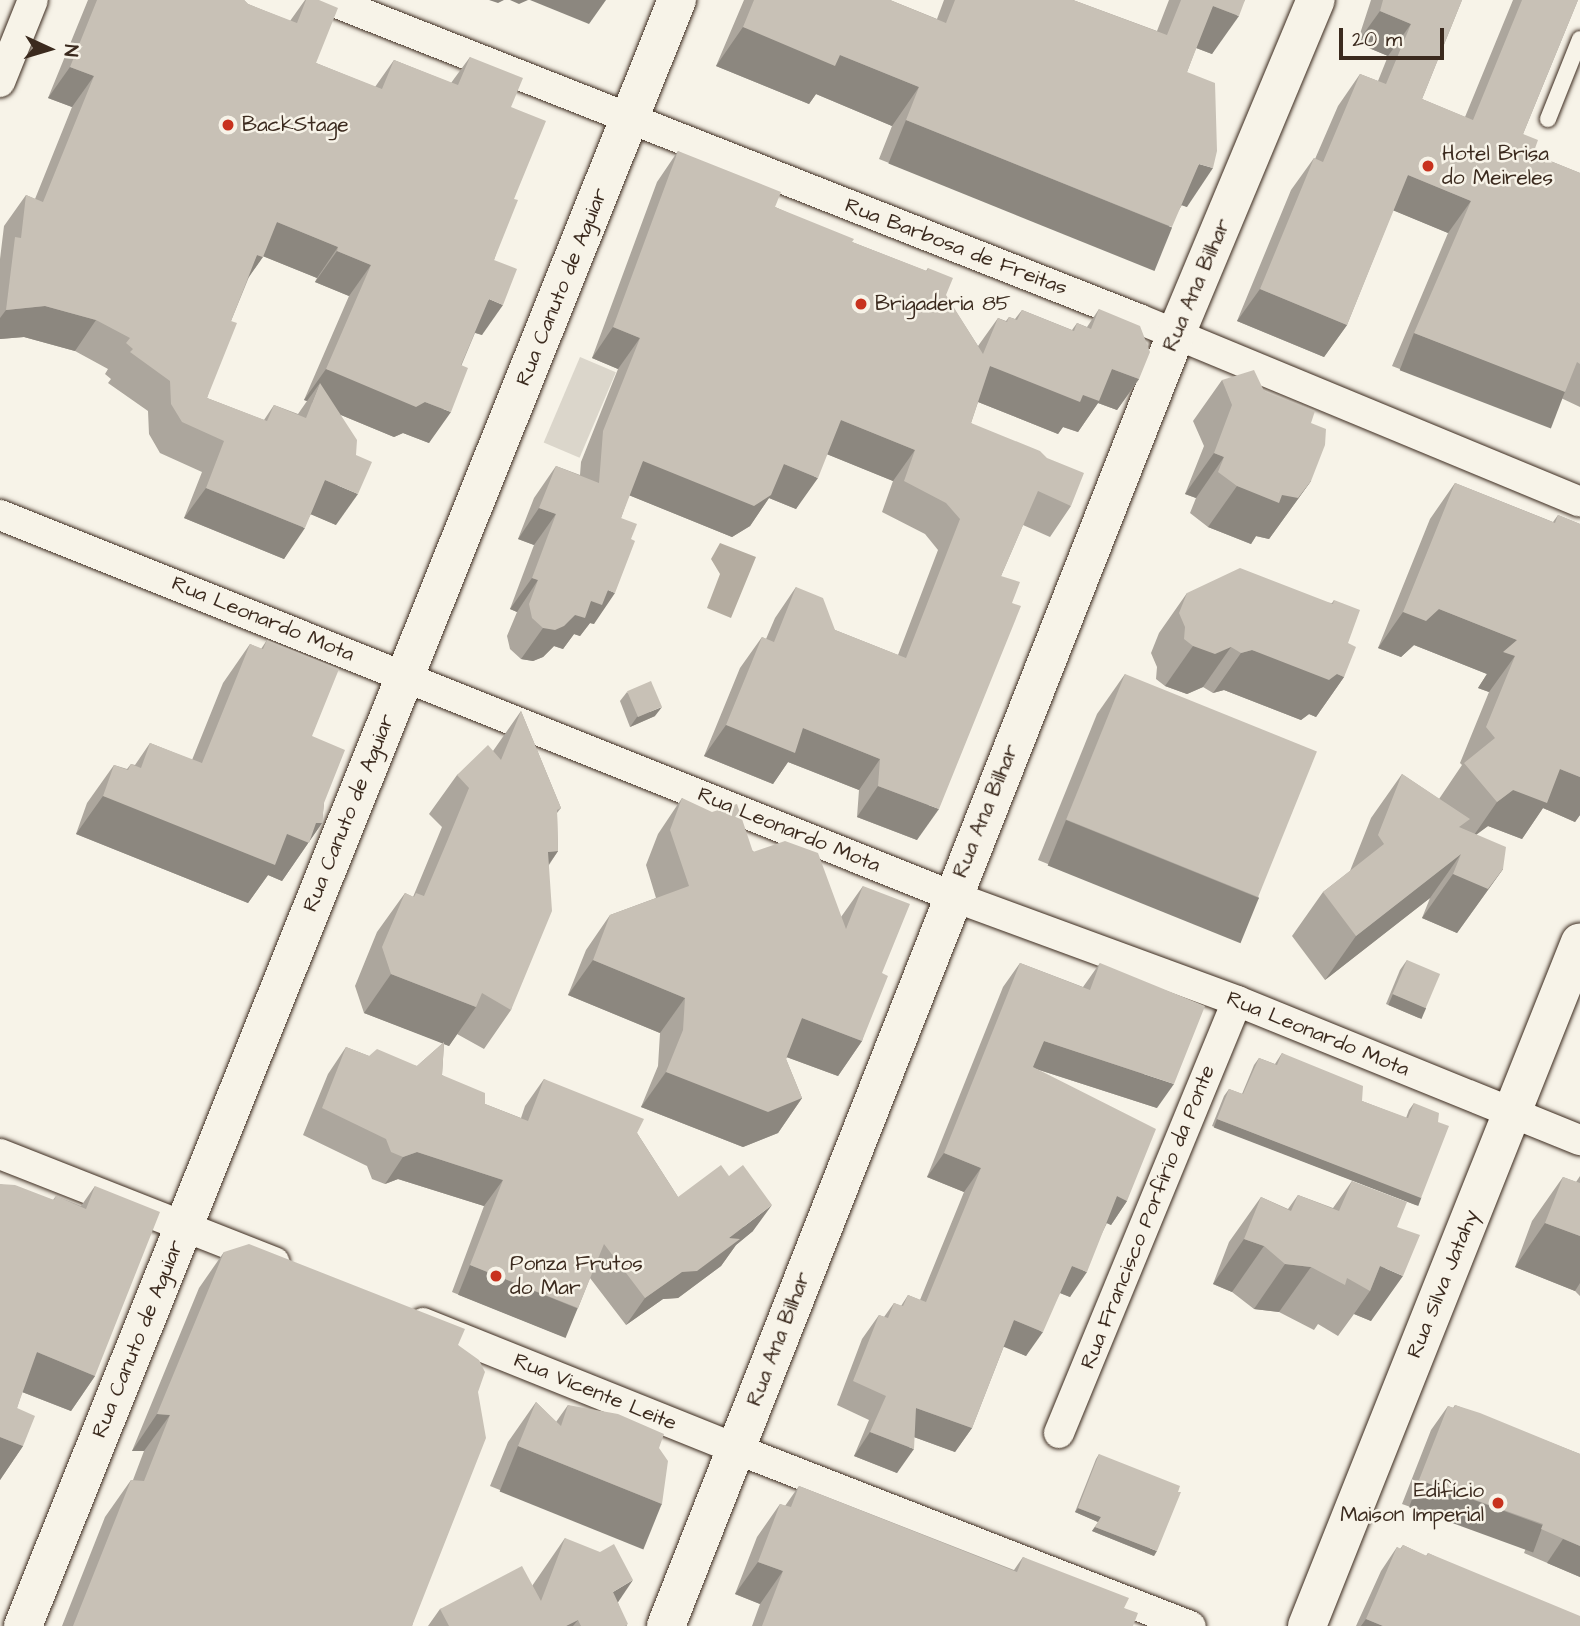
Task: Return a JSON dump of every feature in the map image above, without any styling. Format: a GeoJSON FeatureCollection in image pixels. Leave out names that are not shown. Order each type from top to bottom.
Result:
{"type":"FeatureCollection","features":[{"type":"Feature","properties":{"kind":"street"},"geometry":{"type":"LineString","coordinates":[[0,82],[33,0]]}},
{"type":"Feature","properties":{"kind":"street","name":"Rua Barbosa de Freitas"},"geometry":{"type":"LineString","coordinates":[[329,0],[1176,334],[1580,502]]}},
{"type":"Feature","properties":{"kind":"street","name":"Rua Canuto de Aguiar"},"geometry":{"type":"LineString","coordinates":[[23,1626],[677,0]]}},
{"type":"Feature","properties":{"kind":"street","name":"Rua Ana Bilhar"},"geometry":{"type":"LineString","coordinates":[[666,1626],[1176,334],[1316,0]]}},
{"type":"Feature","properties":{"kind":"street","name":"Rua Leonardo Mota"},"geometry":{"type":"LineString","coordinates":[[0,515],[952,896],[1237,1001],[1580,1140]]}},
{"type":"Feature","properties":{"kind":"street","name":"Rua Silva Jatahy"},"geometry":{"type":"LineString","coordinates":[[1307,1626],[1580,942]]}},
{"type":"Feature","properties":{"kind":"street","name":"Rua Francisco Porfírio da Ponte"},"geometry":{"type":"LineString","coordinates":[[1059,1433],[1237,1001]]}},
{"type":"Feature","properties":{"kind":"street"},"geometry":{"type":"LineString","coordinates":[[0,1154],[294,1270]]}},
{"type":"Feature","properties":{"kind":"street","name":"Rua Vicente Leite"},"geometry":{"type":"LineString","coordinates":[[395,1311],[736,1449],[1191,1626]]}},
{"type":"Feature","properties":{"kind":"lane"},"geometry":{"type":"LineString","coordinates":[[1548,119],[1580,39]]}},
{"type":"Feature","properties":{"kind":"shaded area"},"geometry":{"type":"Polygon","coordinates":[[[580,357],[616,372],[580,458],[544,443],[580,357]]]}},
{"type":"Feature","properties":{"kind":"shaded area"},"geometry":{"type":"Polygon","coordinates":[[[720,543],[756,557],[731,618],[707,608],[720,574],[711,559],[720,543]]]}},
{"type":"Feature","properties":{"kind":"building"},"geometry":{"type":"Polygon","coordinates":[[[97,0],[244,0],[297,23],[306,0],[319,0],[338,8],[316,63],[382,89],[394,60],[458,85],[470,57],[523,78],[511,107],[546,121],[514,199],[518,200],[494,260],[517,269],[503,305],[489,299],[461,365],[468,368],[451,412],[425,402],[416,407],[326,369],[371,265],[337,251],[338,247],[277,222],[263,257],[257,255],[231,321],[237,323],[207,398],[267,421],[274,405],[306,418],[320,383],[357,440],[356,455],[372,462],[358,494],[325,480],[305,528],[206,488],[224,441],[182,422],[171,404],[170,381],[130,352],[133,349],[126,343],[130,338],[96,320],[45,306],[6,310],[15,237],[21,238],[26,195],[43,202],[94,76],[70,67],[97,0]]]}},
{"type":"Feature","properties":{"kind":"building"},"geometry":{"type":"Polygon","coordinates":[[[754,0],[890,0],[946,23],[955,0],[1073,0],[1167,35],[1181,0],[1245,0],[1239,16],[1213,6],[1187,72],[1215,83],[1217,151],[1213,168],[1199,164],[1172,227],[906,120],[919,87],[840,55],[835,66],[743,27],[754,0]]]}},
{"type":"Feature","properties":{"kind":"building"},"geometry":{"type":"Polygon","coordinates":[[[1383,0],[1462,0],[1422,99],[1473,120],[1522,0],[1578,0],[1523,134],[1538,140],[1533,154],[1580,173],[1580,364],[1577,362],[1565,392],[1414,333],[1471,201],[1408,175],[1347,325],[1260,289],[1314,158],[1323,162],[1360,74],[1386,84],[1411,24],[1380,11],[1383,0]]]}},
{"type":"Feature","properties":{"kind":"building"},"geometry":{"type":"Polygon","coordinates":[[[678,151],[781,192],[775,207],[854,239],[852,242],[927,271],[928,268],[953,278],[946,295],[983,354],[998,318],[1007,322],[1009,317],[1017,320],[1022,310],[1074,331],[1077,323],[1091,329],[1099,309],[1140,326],[1150,352],[1139,379],[1112,369],[1099,401],[1083,395],[1080,402],[990,366],[971,423],[1040,451],[1047,458],[1084,473],[1071,506],[1038,491],[1001,576],[1020,582],[1012,603],[1021,606],[939,809],[878,786],[880,759],[803,728],[795,753],[726,725],[762,637],[774,642],[796,587],[823,598],[835,630],[906,658],[960,519],[946,503],[904,481],[915,450],[841,420],[818,478],[784,464],[771,495],[754,506],[643,461],[621,518],[637,524],[631,539],[635,541],[615,593],[608,590],[602,605],[591,601],[585,618],[575,615],[564,626],[555,630],[543,628],[532,618],[529,604],[538,580],[532,578],[556,514],[539,508],[556,466],[599,483],[603,431],[640,338],[613,327],[678,151]]]}},
{"type":"Feature","properties":{"kind":"building"},"geometry":{"type":"Polygon","coordinates":[[[1254,370],[1264,391],[1315,411],[1311,423],[1326,429],[1325,445],[1311,481],[1298,498],[1282,495],[1279,503],[1237,486],[1218,472],[1224,457],[1214,453],[1232,405],[1222,380],[1254,370]]]}},
{"type":"Feature","properties":{"kind":"building"},"geometry":{"type":"Polygon","coordinates":[[[1455,483],[1555,523],[1558,515],[1580,524],[1580,777],[1560,769],[1547,803],[1513,790],[1497,802],[1464,763],[1495,738],[1486,727],[1515,656],[1503,652],[1517,640],[1439,609],[1426,621],[1403,612],[1455,483]]]}},
{"type":"Feature","properties":{"kind":"building"},"geometry":{"type":"Polygon","coordinates":[[[1240,568],[1333,604],[1334,600],[1360,610],[1348,643],[1356,647],[1344,677],[1337,674],[1329,680],[1252,650],[1241,653],[1231,647],[1215,654],[1193,646],[1184,639],[1185,627],[1179,613],[1187,593],[1240,568]]]}},
{"type":"Feature","properties":{"kind":"building"},"geometry":{"type":"Polygon","coordinates":[[[267,640],[339,669],[312,736],[345,750],[324,803],[322,823],[316,823],[309,843],[287,834],[275,865],[103,796],[114,765],[128,770],[131,764],[141,768],[150,743],[202,763],[250,644],[263,649],[267,640]]]}},
{"type":"Feature","properties":{"kind":"building"},"geometry":{"type":"Polygon","coordinates":[[[1125,674],[1317,752],[1258,897],[1066,820],[1125,674]]]}},
{"type":"Feature","properties":{"kind":"building"},"geometry":{"type":"Polygon","coordinates":[[[651,681],[662,707],[638,717],[627,691],[651,681]]]}},
{"type":"Feature","properties":{"kind":"building"},"geometry":{"type":"Polygon","coordinates":[[[521,711],[561,808],[557,810],[558,851],[548,852],[552,911],[511,1010],[482,993],[476,1007],[391,974],[382,947],[405,893],[414,897],[416,893],[424,896],[469,788],[457,775],[488,745],[501,760],[521,711]]]}},
{"type":"Feature","properties":{"kind":"building"},"geometry":{"type":"Polygon","coordinates":[[[1402,774],[1470,819],[1459,827],[1506,847],[1503,869],[1488,889],[1453,874],[1461,854],[1356,936],[1323,892],[1384,844],[1378,835],[1402,774]]]}},
{"type":"Feature","properties":{"kind":"building"},"geometry":{"type":"Polygon","coordinates":[[[682,798],[712,812],[737,804],[753,852],[785,841],[818,853],[846,929],[863,886],[910,904],[882,973],[888,976],[862,1041],[802,1018],[786,1059],[802,1098],[768,1112],[666,1072],[683,1030],[685,998],[593,960],[610,915],[689,886],[670,830],[682,798]]]}},
{"type":"Feature","properties":{"kind":"building"},"geometry":{"type":"Polygon","coordinates":[[[1407,960],[1440,974],[1426,1008],[1393,994],[1407,960]]]}},
{"type":"Feature","properties":{"kind":"building"},"geometry":{"type":"Polygon","coordinates":[[[1020,963],[1090,990],[1100,963],[1205,1006],[1174,1084],[1044,1041],[1033,1067],[1156,1129],[1127,1201],[1117,1196],[1087,1272],[1072,1266],[1043,1332],[1014,1320],[972,1428],[916,1408],[914,1449],[870,1432],[886,1396],[853,1381],[879,1315],[888,1318],[894,1303],[903,1306],[908,1295],[926,1302],[981,1168],[944,1153],[1020,963]]]}},
{"type":"Feature","properties":{"kind":"building"},"geometry":{"type":"Polygon","coordinates":[[[444,1042],[442,1075],[485,1093],[485,1104],[528,1121],[544,1079],[644,1119],[637,1133],[678,1197],[721,1165],[729,1176],[743,1165],[772,1205],[729,1238],[740,1239],[697,1271],[682,1272],[645,1298],[604,1244],[578,1308],[470,1265],[503,1180],[417,1152],[403,1157],[391,1152],[386,1139],[322,1108],[346,1047],[369,1056],[377,1049],[417,1066],[444,1042]]]}},
{"type":"Feature","properties":{"kind":"building"},"geometry":{"type":"Polygon","coordinates":[[[1282,1053],[1363,1086],[1362,1101],[1408,1118],[1414,1103],[1439,1113],[1438,1122],[1449,1126],[1421,1198],[1217,1119],[1229,1089],[1243,1094],[1259,1058],[1277,1065],[1282,1053]]]}},
{"type":"Feature","properties":{"kind":"building"},"geometry":{"type":"Polygon","coordinates":[[[1563,1177],[1580,1183],[1580,1236],[1545,1223],[1563,1177]]]}},
{"type":"Feature","properties":{"kind":"building"},"geometry":{"type":"Polygon","coordinates":[[[1352,1181],[1407,1202],[1397,1227],[1420,1235],[1403,1276],[1380,1266],[1370,1291],[1347,1278],[1345,1285],[1311,1267],[1285,1264],[1264,1246],[1244,1239],[1261,1197],[1291,1211],[1298,1195],[1339,1211],[1352,1181]]]}},
{"type":"Feature","properties":{"kind":"building"},"geometry":{"type":"Polygon","coordinates":[[[0,1184],[15,1185],[54,1200],[56,1196],[86,1209],[95,1186],[160,1212],[95,1376],[37,1352],[17,1408],[35,1416],[23,1446],[0,1437],[0,1184]]]}},
{"type":"Feature","properties":{"kind":"building"},"geometry":{"type":"Polygon","coordinates":[[[249,1244],[465,1329],[458,1345],[479,1360],[485,1372],[478,1392],[486,1438],[412,1626],[73,1626],[131,1480],[144,1481],[170,1415],[157,1414],[224,1252],[249,1244]]]}},
{"type":"Feature","properties":{"kind":"building"},"geometry":{"type":"Polygon","coordinates":[[[536,1402],[561,1426],[568,1405],[618,1414],[664,1434],[659,1448],[668,1461],[662,1504],[518,1446],[536,1402]]]}},
{"type":"Feature","properties":{"kind":"building","name":"Edifício Maison Imperial"},"geometry":{"type":"Polygon","coordinates":[[[1455,1405],[1580,1454],[1580,1546],[1541,1529],[1543,1524],[1419,1480],[1448,1406],[1454,1408],[1455,1405]]]}},
{"type":"Feature","properties":{"kind":"building"},"geometry":{"type":"Polygon","coordinates":[[[1099,1454],[1180,1486],[1178,1492],[1181,1492],[1157,1551],[1095,1527],[1101,1517],[1078,1508],[1099,1454]]]}},
{"type":"Feature","properties":{"kind":"building"},"geometry":{"type":"Polygon","coordinates":[[[799,1486],[1017,1572],[1023,1557],[1129,1598],[1124,1608],[1138,1613],[1133,1626],[762,1626],[783,1571],[758,1562],[780,1504],[791,1507],[799,1486]]]}},
{"type":"Feature","properties":{"kind":"building"},"geometry":{"type":"Polygon","coordinates":[[[565,1538],[600,1552],[614,1544],[633,1580],[613,1592],[628,1624],[581,1626],[578,1620],[566,1626],[449,1626],[440,1609],[522,1566],[541,1601],[565,1538]]]}},
{"type":"Feature","properties":{"kind":"building"},"geometry":{"type":"Polygon","coordinates":[[[1403,1545],[1580,1616],[1580,1626],[1383,1626],[1366,1619],[1397,1547],[1401,1549],[1403,1545]]]}},
{"type":"Feature","properties":{"kind":"place","name":"BackStage"},"geometry":{"type":"Point","coordinates":[228,125]}},
{"type":"Feature","properties":{"kind":"place","name":"Hotel Brisa do Meireles"},"geometry":{"type":"Point","coordinates":[1428,166]}},
{"type":"Feature","properties":{"kind":"place","name":"Brigaderia 85"},"geometry":{"type":"Point","coordinates":[861,304]}},
{"type":"Feature","properties":{"kind":"place","name":"Ponza Frutos do Mar"},"geometry":{"type":"Point","coordinates":[496,1276]}},
{"type":"Feature","properties":{"kind":"place","name":"Edifício Maison Imperial"},"geometry":{"type":"Point","coordinates":[1498,1503]}}]}
